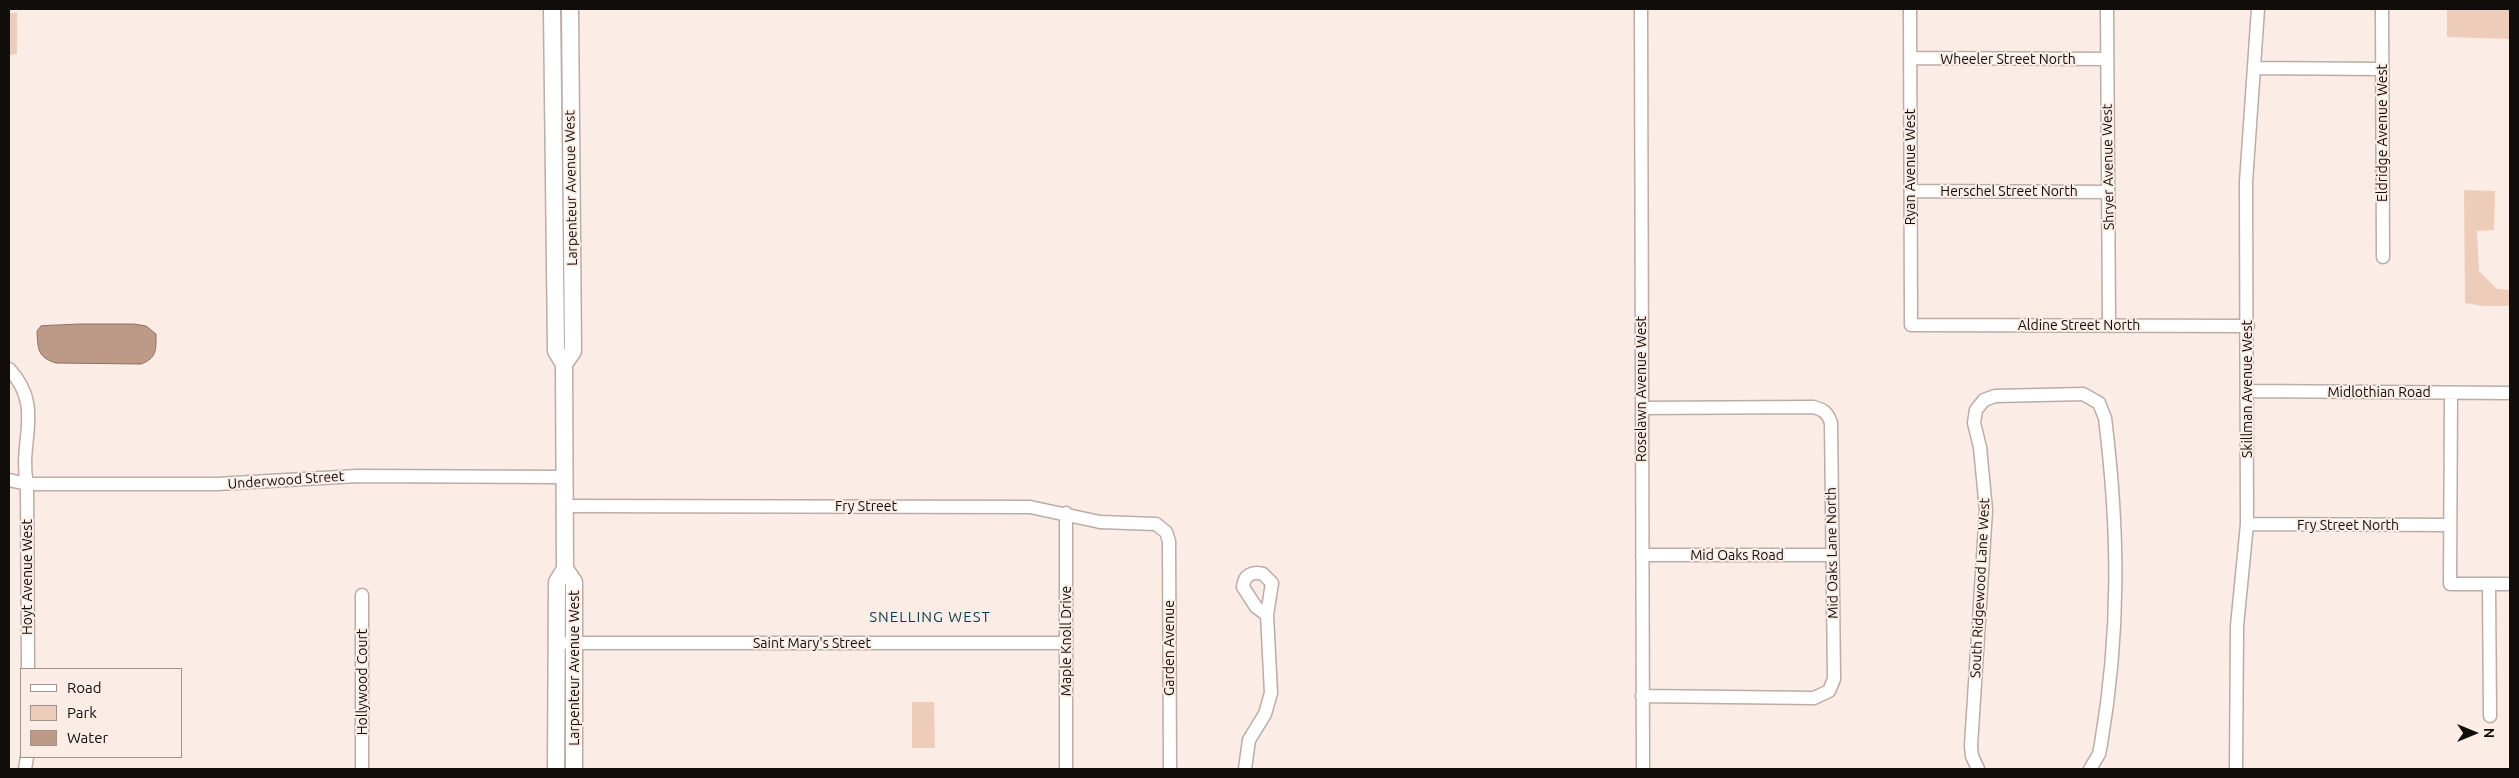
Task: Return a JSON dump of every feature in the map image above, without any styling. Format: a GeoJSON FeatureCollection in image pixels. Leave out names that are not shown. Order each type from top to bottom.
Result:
{"type":"FeatureCollection","features":[{"type":"Feature","properties":{"kind":"main road","name":"Larpenteur Avenue West"},"geometry":{"type":"LineString","coordinates":[[552,9],[556,351],[564,364],[565,506],[565,569],[557,582],[556,769]]}},
{"type":"Feature","properties":{"kind":"main road","name":"Larpenteur Avenue West"},"geometry":{"type":"LineString","coordinates":[[564,364],[573,351],[570,9]]}},
{"type":"Feature","properties":{"kind":"main road"},"geometry":{"type":"LineString","coordinates":[[552,90],[570,90]]}},
{"type":"Feature","properties":{"kind":"main road","name":"Larpenteur Avenue West"},"geometry":{"type":"LineString","coordinates":[[565,569],[574,582],[574,769]]}},
{"type":"Feature","properties":{"kind":"street","name":"Roselawn Avenue West"},"geometry":{"type":"LineString","coordinates":[[1641,9],[1643,769]]}},
{"type":"Feature","properties":{"kind":"street","name":"Ryan Avenue West"},"geometry":{"type":"LineString","coordinates":[[1910,9],[1911,325]]}},
{"type":"Feature","properties":{"kind":"street","name":"Shryer Avenue West"},"geometry":{"type":"LineString","coordinates":[[2107,9],[2109,325]]}},
{"type":"Feature","properties":{"kind":"street","name":"Skillman Avenue West"},"geometry":{"type":"LineString","coordinates":[[2236,769],[2237,626],[2248,524],[2246,182],[2258,9]]}},
{"type":"Feature","properties":{"kind":"street","name":"Eldridge Avenue West"},"geometry":{"type":"LineString","coordinates":[[2382,9],[2383,257]]}},
{"type":"Feature","properties":{"kind":"street","name":"Wheeler Street North"},"geometry":{"type":"LineString","coordinates":[[1910,58],[2107,59]]}},
{"type":"Feature","properties":{"kind":"street"},"geometry":{"type":"LineString","coordinates":[[2254,68],[2382,69]]}},
{"type":"Feature","properties":{"kind":"street","name":"Herschel Street North"},"geometry":{"type":"LineString","coordinates":[[1910,191],[2108,192]]}},
{"type":"Feature","properties":{"kind":"street","name":"Aldine Street North"},"geometry":{"type":"LineString","coordinates":[[1911,325],[2248,326]]}},
{"type":"Feature","properties":{"kind":"street","name":"Hoyt Avenue West"},"geometry":{"type":"LineString","coordinates":[[9,369],[21,385],[29,410],[30,424],[24,468],[27,484],[28,668]]}},
{"type":"Feature","properties":{"kind":"street","name":"Midlothian Road"},"geometry":{"type":"LineString","coordinates":[[2247,391],[2510,393]]}},
{"type":"Feature","properties":{"kind":"street"},"geometry":{"type":"LineString","coordinates":[[2451,393],[2450,584],[2510,584]]}},
{"type":"Feature","properties":{"kind":"street","name":"South Ridgewood Lane West"},"geometry":{"type":"LineString","coordinates":[[1978,769],[1972,756],[1971,746],[1986,510],[1980,447],[1974,416],[1979,404],[1990,397],[2064,394],[2089,396],[2102,407],[2106,418],[2114,499],[2114,660],[2099,754],[2090,769]]}},
{"type":"Feature","properties":{"kind":"street","name":"Mid Oaks Lane North"},"geometry":{"type":"LineString","coordinates":[[1642,408],[1813,407],[1823,409],[1829,416],[1831,423],[1834,679],[1832,686],[1824,695],[1814,698],[1642,696]]}},
{"type":"Feature","properties":{"kind":"street","name":"Underwood Street"},"geometry":{"type":"LineString","coordinates":[[9,480],[27,484],[217,484],[357,476],[564,477]]}},
{"type":"Feature","properties":{"kind":"street","name":"Fry Street"},"geometry":{"type":"LineString","coordinates":[[565,506],[1007,506],[1043,508],[1100,522],[1156,524],[1163,528]]}},
{"type":"Feature","properties":{"kind":"street","name":"Maple Knoll Drive"},"geometry":{"type":"LineString","coordinates":[[1066,513],[1066,769]]}},
{"type":"Feature","properties":{"kind":"street","name":"Fry Street North"},"geometry":{"type":"LineString","coordinates":[[2248,524],[2449,525]]}},
{"type":"Feature","properties":{"kind":"street","name":"Garden Avenue"},"geometry":{"type":"LineString","coordinates":[[1163,528],[1168,541],[1170,769]]}},
{"type":"Feature","properties":{"kind":"street","name":"Mid Oaks Road"},"geometry":{"type":"LineString","coordinates":[[1642,555],[1832,555]]}},
{"type":"Feature","properties":{"kind":"street"},"geometry":{"type":"LineString","coordinates":[[2489,584],[2490,716]]}},
{"type":"Feature","properties":{"kind":"street","name":"Hollywood Court"},"geometry":{"type":"LineString","coordinates":[[362,595],[362,769]]}},
{"type":"Feature","properties":{"kind":"street"},"geometry":{"type":"LineString","coordinates":[[1245,769],[1249,740],[1265,714],[1271,693],[1267,615]]}},
{"type":"Feature","properties":{"kind":"street","name":"Saint Mary's Street"},"geometry":{"type":"LineString","coordinates":[[557,643],[1066,643]]}},
{"type":"Feature","properties":{"kind":"green space"},"geometry":{"type":"Polygon","coordinates":[[[2447,9],[2510,9],[2510,39],[2447,37],[2447,9]]]}},
{"type":"Feature","properties":{"kind":"green space"},"geometry":{"type":"Polygon","coordinates":[[[9,13],[17,13],[17,54],[9,55],[9,13]]]}},
{"type":"Feature","properties":{"kind":"green space"},"geometry":{"type":"Polygon","coordinates":[[[2464,190],[2495,191],[2494,230],[2477,231],[2479,271],[2497,289],[2510,290],[2510,306],[2483,306],[2465,303],[2464,190]]]}},
{"type":"Feature","properties":{"kind":"green space"},"geometry":{"type":"Polygon","coordinates":[[[912,702],[934,702],[935,748],[912,748],[912,702]]]}},
{"type":"Feature","properties":{"kind":"water"},"geometry":{"type":"Polygon","coordinates":[[[134,324],[146,326],[156,334],[153,356],[141,364],[56,363],[42,355],[38,347],[37,331],[41,326],[134,324]]]}},
{"type":"Feature","properties":{"kind":"district","name":"SNELLING WEST"},"geometry":{"type":"Point","coordinates":[930,617]}}]}
